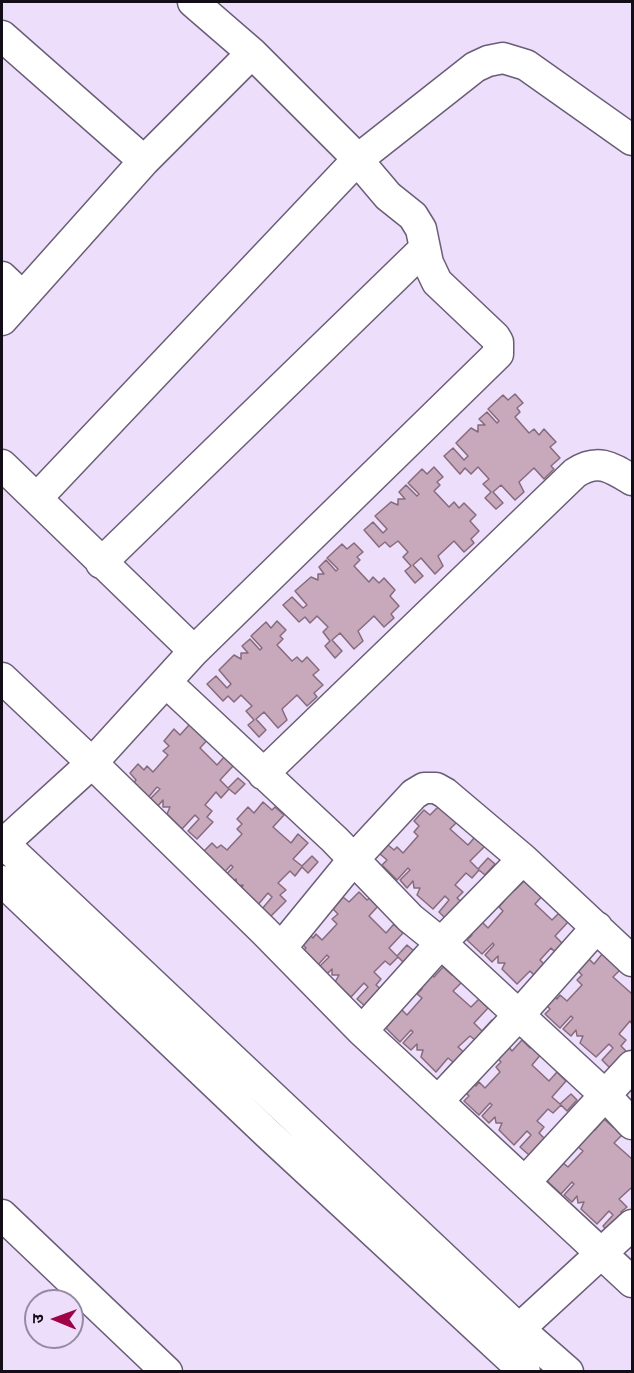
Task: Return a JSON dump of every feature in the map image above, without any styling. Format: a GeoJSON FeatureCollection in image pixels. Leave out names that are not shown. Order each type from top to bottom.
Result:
{"type":"FeatureCollection","features":[{"type":"Feature","properties":{"kind":"street"},"geometry":{"type":"LineString","coordinates":[[193,2],[252,53],[357,160],[388,196],[417,221],[431,272],[437,282],[495,337],[498,342],[498,354],[194,651],[92,763],[2,843],[271,1094],[483,1313],[525,1371]]}},
{"type":"Feature","properties":{"kind":"street"},"geometry":{"type":"LineString","coordinates":[[2,36],[144,161]]}},
{"type":"Feature","properties":{"kind":"street"},"geometry":{"type":"LineString","coordinates":[[2,320],[12,287],[144,161],[252,53]]}},
{"type":"Feature","properties":{"kind":"street"},"geometry":{"type":"LineString","coordinates":[[37,498],[357,160],[475,67],[503,58],[526,65],[633,140]]}},
{"type":"Feature","properties":{"kind":"street"},"geometry":{"type":"LineString","coordinates":[[101,563],[424,249]]}},
{"type":"Feature","properties":{"kind":"street"},"geometry":{"type":"LineString","coordinates":[[263,774],[575,473],[592,465],[601,464],[633,480]]}},
{"type":"Feature","properties":{"kind":"street"},"geometry":{"type":"LineString","coordinates":[[2,465],[194,651]]}},
{"type":"Feature","properties":{"kind":"street"},"geometry":{"type":"LineString","coordinates":[[2,678],[281,948],[362,1031],[633,1282]]}},
{"type":"Feature","properties":{"kind":"street"},"geometry":{"type":"LineString","coordinates":[[167,682],[335,840],[410,918],[441,943],[605,1095],[633,1124]]}},
{"type":"Feature","properties":{"kind":"street"},"geometry":{"type":"LineString","coordinates":[[281,948],[353,860],[414,794],[424,788],[436,788],[445,793],[523,859],[633,960]]}},
{"type":"Feature","properties":{"kind":"street"},"geometry":{"type":"LineString","coordinates":[[362,1031],[441,943],[523,859]]}},
{"type":"Feature","properties":{"kind":"street"},"geometry":{"type":"LineString","coordinates":[[2,881],[250,1118],[483,1313],[519,1329],[568,1371]]}},
{"type":"Feature","properties":{"kind":"street"},"geometry":{"type":"LineString","coordinates":[[438,1101],[597,927]]}},
{"type":"Feature","properties":{"kind":"street"},"geometry":{"type":"LineString","coordinates":[[525,1182],[633,1066]]}},
{"type":"Feature","properties":{"kind":"street"},"geometry":{"type":"LineString","coordinates":[[250,1118],[271,1094]]}},
{"type":"Feature","properties":{"kind":"street"},"geometry":{"type":"LineString","coordinates":[[2,1215],[167,1371]]}},
{"type":"Feature","properties":{"kind":"street"},"geometry":{"type":"LineString","coordinates":[[519,1329],[633,1225]]}},
{"type":"Feature","properties":{"kind":"building"},"geometry":{"type":"Polygon","coordinates":[[[515,394],[523,403],[517,408],[520,412],[515,417],[529,433],[534,429],[539,435],[544,429],[556,442],[550,447],[560,458],[551,466],[554,469],[544,479],[534,468],[519,482],[524,492],[515,500],[501,485],[493,492],[503,503],[496,509],[485,498],[491,492],[483,484],[489,479],[478,467],[471,474],[465,468],[460,474],[444,456],[453,448],[464,460],[468,456],[456,443],[471,428],[478,432],[478,425],[485,425],[479,419],[487,412],[497,423],[499,421],[488,409],[503,395],[508,400],[515,394]]]}},
{"type":"Feature","properties":{"kind":"building"},"geometry":{"type":"Polygon","coordinates":[[[434,467],[443,477],[437,482],[440,485],[434,491],[449,507],[454,502],[459,508],[464,503],[476,515],[470,521],[479,531],[471,539],[474,543],[464,552],[454,541],[438,556],[443,566],[435,574],[421,558],[413,565],[423,576],[415,583],[405,571],[411,566],[403,557],[408,552],[398,541],[390,547],[385,542],[379,547],[364,530],[373,522],[383,533],[387,529],[375,516],[391,502],[398,505],[398,499],[405,499],[399,492],[406,485],[417,496],[419,494],[408,483],[422,469],[427,474],[434,467]]]}},
{"type":"Feature","properties":{"kind":"building"},"geometry":{"type":"Polygon","coordinates":[[[354,543],[363,552],[357,557],[360,560],[354,566],[369,582],[373,577],[379,583],[384,578],[395,590],[390,596],[399,606],[391,614],[394,618],[384,627],[374,616],[358,631],[363,641],[354,649],[340,633],[332,640],[342,651],[335,658],[325,646],[330,641],[323,632],[328,627],[317,616],[310,623],[305,617],[299,622],[283,605],[292,597],[303,608],[307,605],[295,591],[311,577],[318,580],[318,574],[324,574],[319,567],[326,560],[336,571],[338,569],[327,558],[342,544],[347,549],[354,543]]]}},
{"type":"Feature","properties":{"kind":"building"},"geometry":{"type":"Polygon","coordinates":[[[277,621],[286,630],[280,636],[283,639],[277,645],[292,661],[297,657],[302,662],[307,657],[319,670],[313,675],[323,685],[314,693],[317,697],[307,706],[297,695],[282,709],[287,720],[278,728],[264,712],[256,719],[266,730],[259,737],[248,725],[254,720],[246,711],[252,706],[241,695],[234,702],[228,696],[223,701],[207,684],[216,676],[227,688],[231,684],[219,670],[234,655],[241,659],[241,653],[248,653],[242,646],[250,639],[260,650],[262,648],[251,636],[266,622],[271,628],[277,621]]]}},
{"type":"Feature","properties":{"kind":"building"},"geometry":{"type":"Polygon","coordinates":[[[190,724],[210,737],[200,748],[217,765],[225,756],[234,765],[220,780],[228,788],[238,778],[245,784],[235,794],[229,789],[221,798],[216,792],[205,805],[212,811],[207,817],[213,822],[197,839],[188,831],[199,819],[195,815],[182,829],[167,814],[170,807],[163,807],[163,800],[157,807],[149,800],[160,789],[157,787],[147,799],[132,785],[136,780],[130,773],[138,764],[144,770],[147,766],[153,772],[168,755],[163,751],[169,746],[164,741],[174,729],[180,735],[190,724]]]}},
{"type":"Feature","properties":{"kind":"building"},"geometry":{"type":"Polygon","coordinates":[[[263,802],[272,810],[275,807],[284,815],[273,827],[291,843],[298,834],[308,843],[293,859],[302,866],[312,856],[318,862],[308,873],[302,867],[295,876],[290,871],[278,883],[286,890],[280,895],[286,901],[270,917],[262,909],[272,897],[268,893],[256,907],[240,892],[243,885],[237,886],[236,879],[230,885],[223,878],[233,867],[231,865],[220,877],[203,852],[212,843],[217,848],[221,845],[227,850],[242,834],[237,829],[242,824],[237,819],[248,807],[254,813],[263,802]]]}},
{"type":"Feature","properties":{"kind":"building"},"geometry":{"type":"Polygon","coordinates":[[[440,805],[461,818],[450,829],[468,845],[475,837],[485,846],[470,861],[478,869],[488,858],[495,864],[485,875],[479,870],[472,878],[466,873],[455,885],[463,892],[457,898],[463,903],[447,920],[439,912],[449,900],[445,896],[433,909],[417,895],[420,888],[414,888],[413,881],[407,888],[400,880],[410,870],[408,868],[397,880],[382,865],[387,860],[380,854],[388,845],[394,850],[397,847],[403,853],[418,836],[414,832],[419,826],[414,821],[424,810],[430,815],[440,805]]]}},
{"type":"Feature","properties":{"kind":"building"},"geometry":{"type":"Polygon","coordinates":[[[525,880],[545,893],[535,904],[552,920],[560,912],[569,921],[555,936],[563,944],[556,953],[551,948],[540,960],[547,967],[532,995],[523,987],[534,975],[530,971],[517,984],[502,969],[505,963],[498,963],[498,956],[492,962],[485,955],[494,945],[493,943],[482,954],[467,940],[472,935],[465,929],[482,922],[488,928],[503,911],[499,907],[504,901],[499,896],[509,885],[515,890],[525,880]]]}},
{"type":"Feature","properties":{"kind":"building"},"geometry":{"type":"Polygon","coordinates":[[[359,892],[367,900],[371,897],[379,905],[369,916],[386,933],[394,924],[403,933],[389,948],[397,956],[407,945],[414,951],[404,963],[398,957],[390,965],[385,961],[374,972],[381,979],[376,985],[382,990],[366,1007],[357,999],[368,987],[364,983],[351,997],[335,982],[339,975],[332,975],[332,969],[326,975],[318,968],[329,957],[327,955],[316,967],[301,953],[306,948],[299,941],[307,932],[313,938],[316,934],[322,940],[337,924],[332,919],[338,914],[333,909],[343,897],[349,902],[359,892]]]}},
{"type":"Feature","properties":{"kind":"building"},"geometry":{"type":"Polygon","coordinates":[[[603,953],[624,966],[613,977],[632,992],[632,1024],[630,1021],[619,1034],[626,1040],[621,1046],[626,1051],[610,1068],[602,1060],[613,1048],[609,1044],[596,1057],[580,1043],[583,1036],[577,1036],[576,1030],[571,1036],[563,1029],[573,1018],[571,1016],[560,1028],[545,1014],[550,1009],[543,1002],[552,993],[557,999],[560,995],[567,1001],[582,985],[577,980],[582,975],[577,970],[588,958],[594,964],[603,953]]]}},
{"type":"Feature","properties":{"kind":"building"},"geometry":{"type":"Polygon","coordinates":[[[443,967],[452,975],[455,971],[464,980],[453,991],[471,1007],[479,999],[488,1008],[474,1023],[482,1031],[492,1020],[499,1026],[475,1040],[470,1036],[458,1047],[466,1054],[451,1082],[442,1074],[453,1062],[448,1058],[436,1072],[421,1057],[423,1050],[417,1050],[417,1044],[411,1050],[403,1043],[413,1032],[411,1030],[400,1042],[386,1028],[390,1023],[384,1016],[401,1009],[407,1015],[422,998],[417,994],[422,989],[417,983],[428,972],[434,977],[443,967]]]}},
{"type":"Feature","properties":{"kind":"building"},"geometry":{"type":"Polygon","coordinates":[[[522,1040],[530,1048],[534,1045],[542,1053],[532,1065],[549,1081],[557,1072],[566,1081],[552,1097],[560,1104],[571,1094],[577,1100],[567,1111],[561,1105],[553,1113],[548,1109],[537,1121],[544,1127],[539,1133],[545,1139],[529,1155],[520,1147],[531,1135],[527,1131],[514,1145],[499,1130],[502,1123],[496,1123],[495,1117],[489,1123],[482,1116],[492,1105],[490,1103],[479,1115],[464,1101],[469,1096],[462,1089],[470,1080],[476,1086],[479,1082],[485,1088],[500,1072],[496,1067],[501,1062],[496,1057],[507,1045],[512,1051],[522,1040]]]}},
{"type":"Feature","properties":{"kind":"building"},"geometry":{"type":"Polygon","coordinates":[[[604,1119],[613,1127],[616,1124],[625,1132],[614,1143],[632,1159],[632,1190],[631,1188],[619,1199],[627,1207],[621,1212],[627,1218],[611,1235],[603,1226],[613,1215],[609,1211],[597,1224],[581,1209],[584,1202],[578,1203],[577,1196],[572,1202],[564,1195],[574,1184],[572,1182],[561,1194],[546,1180],[562,1162],[568,1167],[583,1151],[578,1147],[589,1124],[595,1130],[604,1119]]]}}]}
